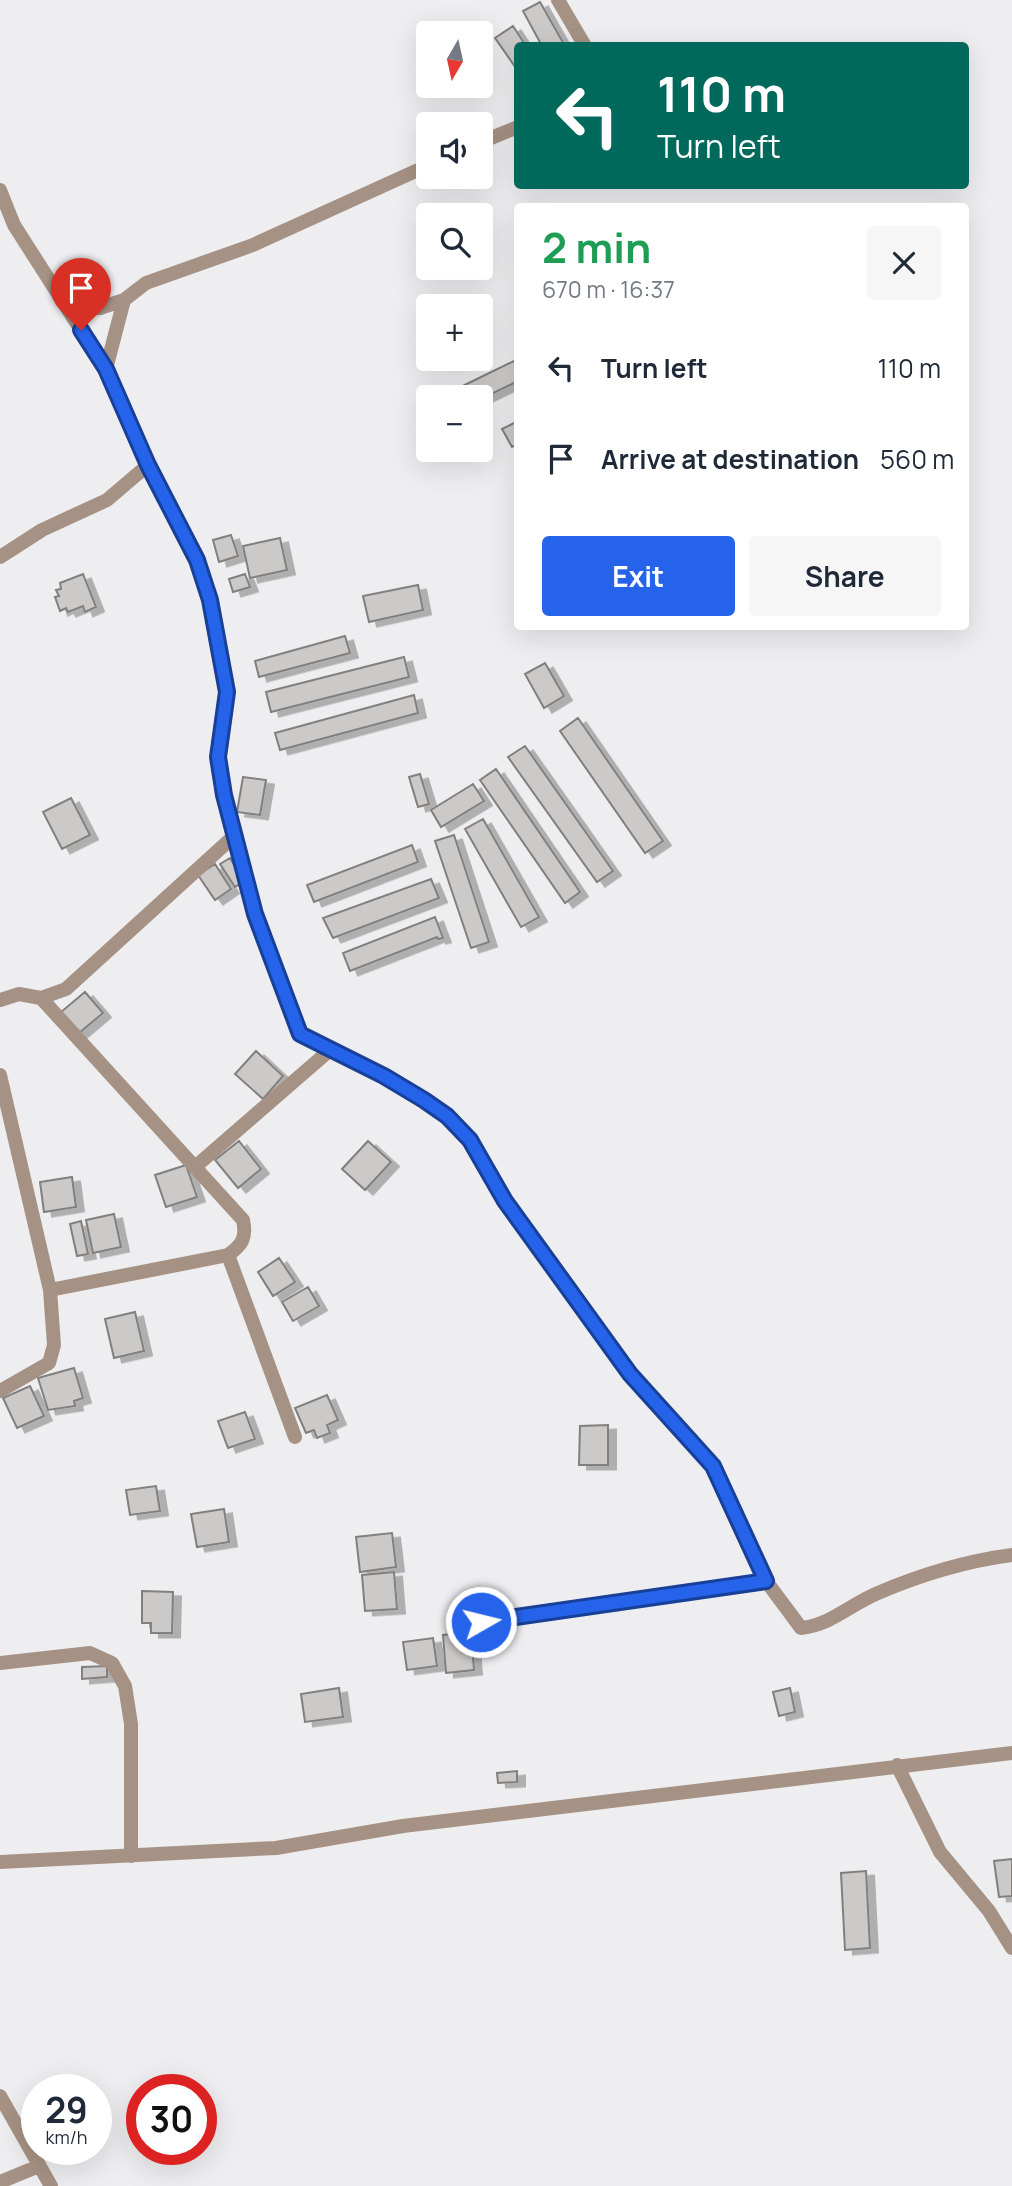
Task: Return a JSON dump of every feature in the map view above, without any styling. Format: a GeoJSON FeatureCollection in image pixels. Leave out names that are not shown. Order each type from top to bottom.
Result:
{"type":"FeatureCollection","features":[{"type":"Feature","properties":{"kind":"street"},"geometry":{"type":"LineString","coordinates":[[558,0],[583,42]]}},
{"type":"Feature","properties":{"kind":"street"},"geometry":{"type":"LineString","coordinates":[[493,137],[514,129]]}},
{"type":"Feature","properties":{"kind":"street"},"geometry":{"type":"LineString","coordinates":[[69,310],[100,308],[124,300],[146,284],[253,245],[416,171]]}},
{"type":"Feature","properties":{"kind":"street"},"geometry":{"type":"LineString","coordinates":[[0,190],[14,225],[106,369],[148,465],[197,560],[210,600],[227,692],[218,757],[234,836],[255,914],[300,1034],[384,1076],[424,1100],[447,1116],[470,1140],[505,1201],[630,1374],[713,1466],[766,1581],[801,1628],[821,1626],[876,1593],[975,1560],[1012,1555]]}},
{"type":"Feature","properties":{"kind":"street"},"geometry":{"type":"LineString","coordinates":[[106,369],[124,300]]}},
{"type":"Feature","properties":{"kind":"street"},"geometry":{"type":"LineString","coordinates":[[0,557],[42,530],[107,500],[148,465]]}},
{"type":"Feature","properties":{"kind":"street"},"geometry":{"type":"LineString","coordinates":[[0,1000],[19,994],[41,998],[66,989],[234,836]]}},
{"type":"Feature","properties":{"kind":"street"},"geometry":{"type":"LineString","coordinates":[[41,998],[243,1220],[246,1233],[241,1245],[228,1255],[50,1290]]}},
{"type":"Feature","properties":{"kind":"street"},"geometry":{"type":"LineString","coordinates":[[195,1167],[330,1050]]}},
{"type":"Feature","properties":{"kind":"street"},"geometry":{"type":"LineString","coordinates":[[0,1075],[50,1290],[54,1345],[49,1363],[0,1391]]}},
{"type":"Feature","properties":{"kind":"street"},"geometry":{"type":"LineString","coordinates":[[228,1255],[295,1437]]}},
{"type":"Feature","properties":{"kind":"street"},"geometry":{"type":"LineString","coordinates":[[481,1622],[766,1581]]}},
{"type":"Feature","properties":{"kind":"street"},"geometry":{"type":"LineString","coordinates":[[0,1663],[90,1653],[112,1664],[125,1686],[131,1724],[131,1856]]}},
{"type":"Feature","properties":{"kind":"street"},"geometry":{"type":"LineString","coordinates":[[0,1862],[276,1848],[402,1826],[1012,1753]]}},
{"type":"Feature","properties":{"kind":"street"},"geometry":{"type":"LineString","coordinates":[[897,1765],[940,1852],[989,1911],[1012,1948]]}},
{"type":"Feature","properties":{"kind":"street"},"geometry":{"type":"LineString","coordinates":[[0,2096],[51,2186]]}},
{"type":"Feature","properties":{"kind":"street"},"geometry":{"type":"LineString","coordinates":[[0,2182],[39,2166]]}},
{"type":"Feature","properties":{"kind":"building"},"geometry":{"type":"Polygon","coordinates":[[[540,2],[563,42],[540,42],[523,11],[540,2]]]}},
{"type":"Feature","properties":{"kind":"building"},"geometry":{"type":"Polygon","coordinates":[[[513,26],[523,42],[514,42],[514,65],[495,38],[513,26]]]}},
{"type":"Feature","properties":{"kind":"building"},"geometry":{"type":"Polygon","coordinates":[[[514,361],[514,383],[493,393],[493,385],[465,385],[514,361]]]}},
{"type":"Feature","properties":{"kind":"building"},"geometry":{"type":"Polygon","coordinates":[[[514,423],[514,446],[512,447],[502,429],[514,423]]]}},
{"type":"Feature","properties":{"kind":"building"},"geometry":{"type":"Polygon","coordinates":[[[231,535],[238,556],[219,562],[213,540],[231,535]]]}},
{"type":"Feature","properties":{"kind":"building"},"geometry":{"type":"Polygon","coordinates":[[[280,538],[287,570],[250,578],[243,546],[280,538]]]}},
{"type":"Feature","properties":{"kind":"building"},"geometry":{"type":"Polygon","coordinates":[[[83,574],[96,607],[85,612],[83,606],[68,612],[66,608],[60,611],[55,597],[59,596],[56,590],[61,589],[60,583],[83,574]]]}},
{"type":"Feature","properties":{"kind":"building"},"geometry":{"type":"Polygon","coordinates":[[[245,574],[250,587],[233,592],[229,579],[245,574]]]}},
{"type":"Feature","properties":{"kind":"building"},"geometry":{"type":"Polygon","coordinates":[[[418,585],[423,610],[369,622],[363,596],[418,585]]]}},
{"type":"Feature","properties":{"kind":"building"},"geometry":{"type":"Polygon","coordinates":[[[345,636],[350,653],[259,677],[255,661],[345,636]]]}},
{"type":"Feature","properties":{"kind":"building"},"geometry":{"type":"Polygon","coordinates":[[[404,657],[409,677],[271,712],[266,692],[404,657]]]}},
{"type":"Feature","properties":{"kind":"building"},"geometry":{"type":"Polygon","coordinates":[[[545,663],[564,696],[544,708],[525,674],[545,663]]]}},
{"type":"Feature","properties":{"kind":"building"},"geometry":{"type":"Polygon","coordinates":[[[414,695],[418,713],[280,750],[275,733],[414,695]]]}},
{"type":"Feature","properties":{"kind":"building"},"geometry":{"type":"Polygon","coordinates":[[[578,718],[663,841],[645,853],[560,731],[578,718]]]}},
{"type":"Feature","properties":{"kind":"building"},"geometry":{"type":"Polygon","coordinates":[[[525,746],[613,871],[597,882],[508,757],[525,746]]]}},
{"type":"Feature","properties":{"kind":"building"},"geometry":{"type":"Polygon","coordinates":[[[496,769],[580,892],[565,903],[480,780],[496,769]]]}},
{"type":"Feature","properties":{"kind":"building"},"geometry":{"type":"Polygon","coordinates":[[[420,774],[429,804],[418,807],[409,777],[420,774]]]}},
{"type":"Feature","properties":{"kind":"building"},"geometry":{"type":"Polygon","coordinates":[[[243,777],[266,780],[260,815],[237,812],[243,777]]]}},
{"type":"Feature","properties":{"kind":"building"},"geometry":{"type":"Polygon","coordinates":[[[473,784],[484,801],[441,827],[431,810],[473,784]]]}},
{"type":"Feature","properties":{"kind":"building"},"geometry":{"type":"Polygon","coordinates":[[[71,798],[90,835],[62,849],[43,812],[71,798]]]}},
{"type":"Feature","properties":{"kind":"building"},"geometry":{"type":"Polygon","coordinates":[[[483,819],[539,917],[521,927],[465,829],[483,819]]]}},
{"type":"Feature","properties":{"kind":"building"},"geometry":{"type":"Polygon","coordinates":[[[454,835],[489,942],[471,948],[435,841],[454,835]]]}},
{"type":"Feature","properties":{"kind":"building"},"geometry":{"type":"Polygon","coordinates":[[[412,845],[418,862],[314,902],[307,885],[412,845]]]}},
{"type":"Feature","properties":{"kind":"building"},"geometry":{"type":"Polygon","coordinates":[[[230,858],[244,881],[235,887],[220,864],[230,858]]]}},
{"type":"Feature","properties":{"kind":"building"},"geometry":{"type":"Polygon","coordinates":[[[215,864],[231,889],[215,900],[198,875],[215,864]]]}},
{"type":"Feature","properties":{"kind":"building"},"geometry":{"type":"Polygon","coordinates":[[[431,879],[439,898],[333,938],[323,918],[431,879]]]}},
{"type":"Feature","properties":{"kind":"building"},"geometry":{"type":"Polygon","coordinates":[[[435,917],[443,938],[437,937],[350,971],[343,953],[435,917]]]}},
{"type":"Feature","properties":{"kind":"building"},"geometry":{"type":"Polygon","coordinates":[[[85,992],[103,1013],[79,1033],[61,1012],[85,992]]]}},
{"type":"Feature","properties":{"kind":"building"},"geometry":{"type":"Polygon","coordinates":[[[256,1051],[283,1076],[263,1099],[235,1074],[256,1051]]]}},
{"type":"Feature","properties":{"kind":"building"},"geometry":{"type":"Polygon","coordinates":[[[239,1141],[261,1169],[238,1188],[215,1160],[239,1141]]]}},
{"type":"Feature","properties":{"kind":"building"},"geometry":{"type":"Polygon","coordinates":[[[368,1141],[391,1162],[365,1190],[342,1169],[368,1141]]]}},
{"type":"Feature","properties":{"kind":"building"},"geometry":{"type":"Polygon","coordinates":[[[186,1165],[197,1197],[166,1207],[155,1175],[186,1165]]]}},
{"type":"Feature","properties":{"kind":"building"},"geometry":{"type":"Polygon","coordinates":[[[72,1177],[76,1207],[44,1212],[40,1182],[72,1177]]]}},
{"type":"Feature","properties":{"kind":"building"},"geometry":{"type":"Polygon","coordinates":[[[114,1214],[121,1247],[93,1253],[86,1220],[114,1214]]]}},
{"type":"Feature","properties":{"kind":"building"},"geometry":{"type":"Polygon","coordinates":[[[81,1221],[88,1254],[77,1256],[70,1224],[81,1221]]]}},
{"type":"Feature","properties":{"kind":"building"},"geometry":{"type":"Polygon","coordinates":[[[279,1258],[295,1282],[273,1296],[258,1272],[279,1258]]]}},
{"type":"Feature","properties":{"kind":"building"},"geometry":{"type":"Polygon","coordinates":[[[308,1287],[319,1306],[293,1321],[282,1302],[308,1287]]]}},
{"type":"Feature","properties":{"kind":"building"},"geometry":{"type":"Polygon","coordinates":[[[135,1312],[144,1351],[114,1358],[105,1319],[135,1312]]]}},
{"type":"Feature","properties":{"kind":"building"},"geometry":{"type":"Polygon","coordinates":[[[74,1368],[83,1398],[74,1401],[75,1406],[48,1410],[38,1378],[74,1368]]]}},
{"type":"Feature","properties":{"kind":"building"},"geometry":{"type":"Polygon","coordinates":[[[30,1386],[44,1416],[17,1428],[3,1398],[30,1386]]]}},
{"type":"Feature","properties":{"kind":"building"},"geometry":{"type":"Polygon","coordinates":[[[327,1395],[338,1420],[327,1425],[330,1433],[317,1438],[314,1430],[306,1433],[295,1408],[327,1395]]]}},
{"type":"Feature","properties":{"kind":"building"},"geometry":{"type":"Polygon","coordinates":[[[245,1412],[255,1439],[228,1448],[218,1421],[245,1412]]]}},
{"type":"Feature","properties":{"kind":"building"},"geometry":{"type":"Polygon","coordinates":[[[608,1425],[608,1465],[579,1465],[580,1426],[608,1425]]]}},
{"type":"Feature","properties":{"kind":"building"},"geometry":{"type":"Polygon","coordinates":[[[156,1486],[160,1511],[130,1515],[126,1490],[156,1486]]]}},
{"type":"Feature","properties":{"kind":"building"},"geometry":{"type":"Polygon","coordinates":[[[224,1509],[229,1542],[197,1547],[191,1514],[224,1509]]]}},
{"type":"Feature","properties":{"kind":"building"},"geometry":{"type":"Polygon","coordinates":[[[392,1533],[396,1567],[360,1572],[356,1537],[392,1533]]]}},
{"type":"Feature","properties":{"kind":"building"},"geometry":{"type":"Polygon","coordinates":[[[394,1572],[397,1609],[365,1611],[362,1575],[394,1572]]]}},
{"type":"Feature","properties":{"kind":"building"},"geometry":{"type":"Polygon","coordinates":[[[142,1591],[173,1592],[172,1633],[151,1633],[151,1623],[142,1623],[142,1591]]]}},
{"type":"Feature","properties":{"kind":"building"},"geometry":{"type":"Polygon","coordinates":[[[471,1632],[474,1670],[446,1673],[443,1635],[471,1632]]]}},
{"type":"Feature","properties":{"kind":"building"},"geometry":{"type":"Polygon","coordinates":[[[433,1638],[437,1666],[407,1670],[403,1642],[433,1638]]]}},
{"type":"Feature","properties":{"kind":"building"},"geometry":{"type":"Polygon","coordinates":[[[107,1666],[107,1677],[82,1679],[82,1667],[107,1666]]]}},
{"type":"Feature","properties":{"kind":"building"},"geometry":{"type":"Polygon","coordinates":[[[339,1688],[343,1717],[305,1722],[301,1694],[339,1688]]]}},
{"type":"Feature","properties":{"kind":"building"},"geometry":{"type":"Polygon","coordinates":[[[790,1688],[795,1712],[779,1716],[773,1692],[790,1688]]]}},
{"type":"Feature","properties":{"kind":"building"},"geometry":{"type":"Polygon","coordinates":[[[517,1771],[517,1782],[498,1783],[497,1773],[517,1771]]]}},
{"type":"Feature","properties":{"kind":"building"},"geometry":{"type":"Polygon","coordinates":[[[1012,1859],[1012,1896],[999,1897],[994,1861],[1012,1859]]]}},
{"type":"Feature","properties":{"kind":"building"},"geometry":{"type":"Polygon","coordinates":[[[866,1871],[870,1948],[845,1950],[841,1873],[866,1871]]]}},
{"type":"Feature","properties":{"kind":"route"},"geometry":{"type":"LineString","coordinates":[[81,330],[106,369],[148,465],[197,560],[210,600],[227,692],[218,757],[224,795],[255,914],[300,1034],[384,1076],[424,1100],[447,1116],[470,1140],[505,1201],[630,1374],[713,1466],[766,1581],[481,1622]]}}]}
